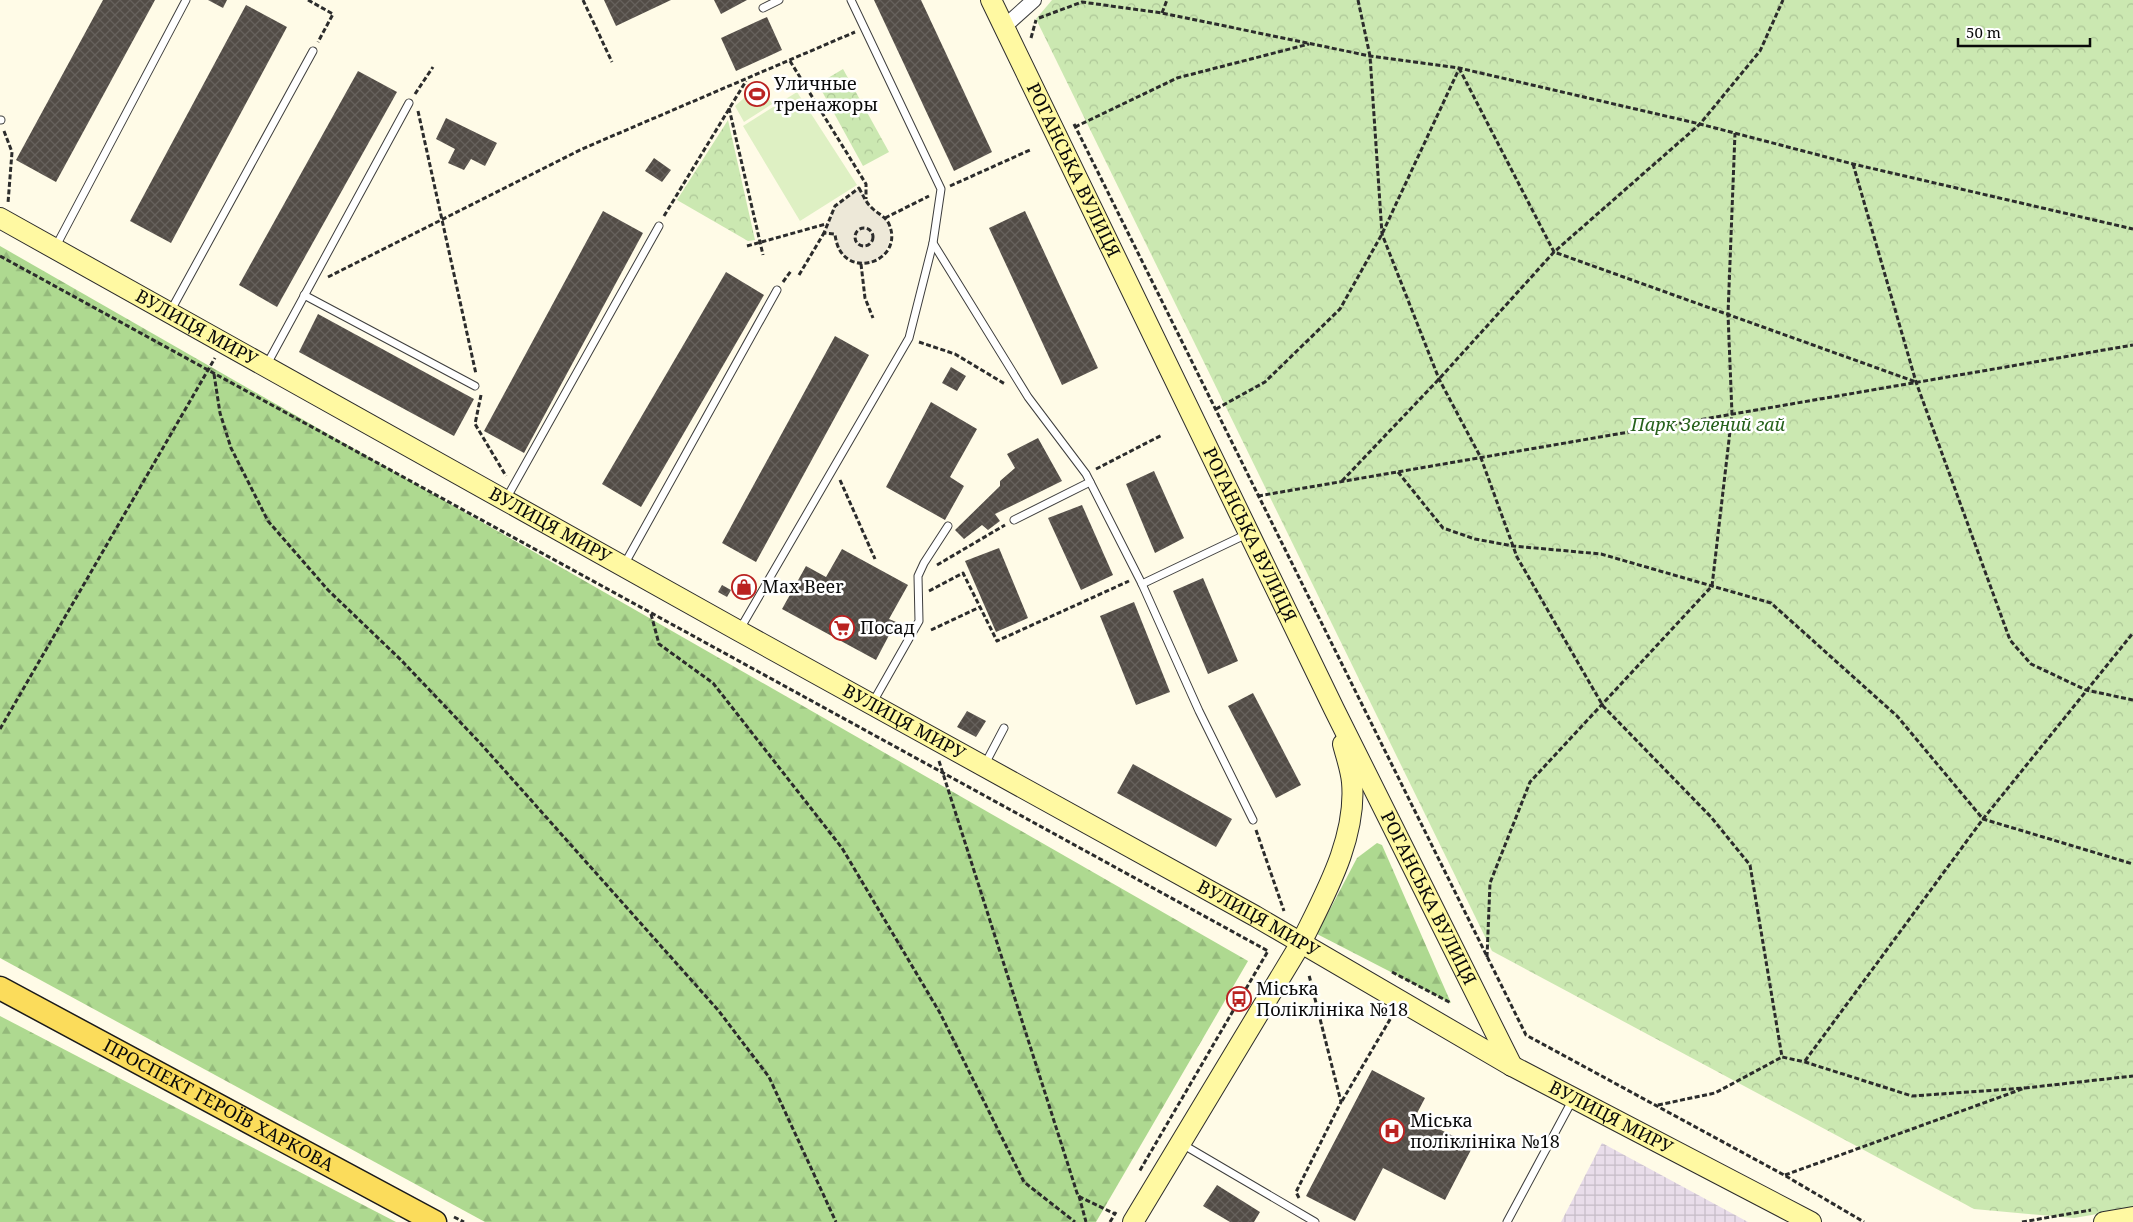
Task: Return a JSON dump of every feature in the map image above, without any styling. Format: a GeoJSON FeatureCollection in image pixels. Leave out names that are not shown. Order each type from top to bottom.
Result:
{"type":"FeatureCollection","features":[{"type":"Feature","properties":{"kind":"main road","name":"ПРОСПЕКТ ГЕРОЇВ ХАРКОВА"},"geometry":{"type":"LineString","coordinates":[[0,988],[435,1222]]}},
{"type":"Feature","properties":{"kind":"street","name":"РОГАНСЬКА ВУЛИЦЯ"},"geometry":{"type":"LineString","coordinates":[[991,0],[1334,708],[1512,1066]]}},
{"type":"Feature","properties":{"kind":"street"},"geometry":{"type":"LineString","coordinates":[[1004,26],[1034,0]]}},
{"type":"Feature","properties":{"kind":"street","name":"ВУЛИЦЯ МИРУ"},"geometry":{"type":"LineString","coordinates":[[4,212],[54,248],[266,366],[508,492],[624,565],[739,631],[1301,943],[1512,1066],[1810,1222]]}},
{"type":"Feature","properties":{"kind":"street"},"geometry":{"type":"LineString","coordinates":[[1133,1222],[1301,943],[1342,852],[1351,820],[1352,781],[1334,708]]}},
{"type":"Feature","properties":{"kind":"street"},"geometry":{"type":"LineString","coordinates":[[2100,1215],[2133,1217]]}},
{"type":"Feature","properties":{"kind":"lane"},"geometry":{"type":"LineString","coordinates":[[54,248],[186,0]]}},
{"type":"Feature","properties":{"kind":"lane"},"geometry":{"type":"LineString","coordinates":[[762,8],[779,0]]}},
{"type":"Feature","properties":{"kind":"lane"},"geometry":{"type":"LineString","coordinates":[[739,631],[909,338],[933,243],[942,190],[851,0]]}},
{"type":"Feature","properties":{"kind":"lane"},"geometry":{"type":"LineString","coordinates":[[170,312],[313,51]]}},
{"type":"Feature","properties":{"kind":"lane"},"geometry":{"type":"LineString","coordinates":[[266,366],[309,286],[413,104]]}},
{"type":"Feature","properties":{"kind":"lane"},"geometry":{"type":"LineString","coordinates":[[508,492],[659,226]]}},
{"type":"Feature","properties":{"kind":"lane"},"geometry":{"type":"LineString","coordinates":[[933,243],[1028,397],[1086,474],[1142,584],[1199,712],[1253,820]]}},
{"type":"Feature","properties":{"kind":"lane"},"geometry":{"type":"LineString","coordinates":[[624,565],[777,290]]}},
{"type":"Feature","properties":{"kind":"lane"},"geometry":{"type":"LineString","coordinates":[[304,295],[477,386]]}},
{"type":"Feature","properties":{"kind":"lane"},"geometry":{"type":"LineString","coordinates":[[1014,520],[1090,482]]}},
{"type":"Feature","properties":{"kind":"lane"},"geometry":{"type":"LineString","coordinates":[[872,704],[919,621],[918,576],[924,563],[948,526]]}},
{"type":"Feature","properties":{"kind":"lane"},"geometry":{"type":"LineString","coordinates":[[1142,584],[1250,532]]}},
{"type":"Feature","properties":{"kind":"lane"},"geometry":{"type":"LineString","coordinates":[[983,766],[1004,728]]}},
{"type":"Feature","properties":{"kind":"lane"},"geometry":{"type":"LineString","coordinates":[[1507,1222],[1573,1099]]}},
{"type":"Feature","properties":{"kind":"lane"},"geometry":{"type":"LineString","coordinates":[[1180,1143],[1314,1221]]}},
{"type":"Feature","properties":{"kind":"path"},"geometry":{"type":"LineString","coordinates":[[308,0],[334,14],[313,51]]}},
{"type":"Feature","properties":{"kind":"path"},"geometry":{"type":"LineString","coordinates":[[583,0],[612,62]]}},
{"type":"Feature","properties":{"kind":"path"},"geometry":{"type":"LineString","coordinates":[[1162,13],[1168,0]]}},
{"type":"Feature","properties":{"kind":"path"},"geometry":{"type":"LineString","coordinates":[[1358,0],[1370,56],[1382,234],[1439,379],[1481,458],[1517,557],[1603,706],[1711,817],[1750,865],[1782,1057]]}},
{"type":"Feature","properties":{"kind":"path"},"geometry":{"type":"LineString","coordinates":[[1341,482],[1439,379],[1554,252],[1700,124],[1760,50],[1783,0]]}},
{"type":"Feature","properties":{"kind":"path"},"geometry":{"type":"LineString","coordinates":[[1035,46],[1031,37],[1036,19],[1082,2],[1162,13],[1370,56],[1459,68],[1700,124],[1853,164],[2133,229]]}},
{"type":"Feature","properties":{"kind":"path"},"geometry":{"type":"LineString","coordinates":[[309,286],[582,149],[865,28]]}},
{"type":"Feature","properties":{"kind":"path"},"geometry":{"type":"LineString","coordinates":[[1075,126],[1176,78],[1311,43]]}},
{"type":"Feature","properties":{"kind":"path"},"geometry":{"type":"LineString","coordinates":[[790,61],[866,184],[866,201]]}},
{"type":"Feature","properties":{"kind":"path"},"geometry":{"type":"LineString","coordinates":[[433,67],[413,104],[477,376]]}},
{"type":"Feature","properties":{"kind":"path"},"geometry":{"type":"LineString","coordinates":[[1216,409],[1264,382],[1340,309],[1382,234],[1459,68]]}},
{"type":"Feature","properties":{"kind":"path"},"geometry":{"type":"LineString","coordinates":[[1459,68],[1554,252],[1916,382]]}},
{"type":"Feature","properties":{"kind":"path"},"geometry":{"type":"LineString","coordinates":[[671,202],[747,80]]}},
{"type":"Feature","properties":{"kind":"path"},"geometry":{"type":"LineString","coordinates":[[730,108],[763,255]]}},
{"type":"Feature","properties":{"kind":"path"},"geometry":{"type":"LineString","coordinates":[[1071,118],[1526,1036],[1657,1105],[1784,1175],[1864,1222]]}},
{"type":"Feature","properties":{"kind":"path"},"geometry":{"type":"LineString","coordinates":[[0,120],[12,152],[4,212]]}},
{"type":"Feature","properties":{"kind":"path"},"geometry":{"type":"LineString","coordinates":[[1487,957],[1490,884],[1530,782],[1603,706],[1712,586],[1732,414],[1728,314],[1735,133]]}},
{"type":"Feature","properties":{"kind":"path"},"geometry":{"type":"LineString","coordinates":[[885,218],[1030,150]]}},
{"type":"Feature","properties":{"kind":"path"},"geometry":{"type":"LineString","coordinates":[[1853,164],[1916,382],[2010,640],[2032,664],[2086,690],[2133,700]]}},
{"type":"Feature","properties":{"kind":"path"},"geometry":{"type":"LineString","coordinates":[[799,275],[824,233],[834,206],[859,188],[870,207],[885,218],[891,231],[891,242],[884,254],[872,262],[858,264],[841,253],[835,234],[824,233]]}},
{"type":"Feature","properties":{"kind":"path"},"geometry":{"type":"LineString","coordinates":[[747,246],[826,224]]}},
{"type":"Feature","properties":{"kind":"path"},"geometry":{"type":"LineString","coordinates":[[867,229],[873,234],[873,239],[868,246],[862,246],[857,243],[855,237],[859,230],[867,229]]}},
{"type":"Feature","properties":{"kind":"path"},"geometry":{"type":"LineString","coordinates":[[0,256],[1268,951],[1135,1180]]}},
{"type":"Feature","properties":{"kind":"path"},"geometry":{"type":"LineString","coordinates":[[861,263],[865,298],[873,318]]}},
{"type":"Feature","properties":{"kind":"path"},"geometry":{"type":"LineString","coordinates":[[909,338],[955,354],[1028,397]]}},
{"type":"Feature","properties":{"kind":"path"},"geometry":{"type":"LineString","coordinates":[[1258,496],[2133,345]]}},
{"type":"Feature","properties":{"kind":"path"},"geometry":{"type":"LineString","coordinates":[[0,729],[208,370]]}},
{"type":"Feature","properties":{"kind":"path"},"geometry":{"type":"LineString","coordinates":[[214,373],[220,412],[231,448],[268,520],[328,590],[401,660],[481,744],[718,1010],[769,1077],[836,1222]]}},
{"type":"Feature","properties":{"kind":"path"},"geometry":{"type":"LineString","coordinates":[[477,386],[482,396],[475,424],[508,492]]}},
{"type":"Feature","properties":{"kind":"path"},"geometry":{"type":"LineString","coordinates":[[1086,474],[1162,434]]}},
{"type":"Feature","properties":{"kind":"path"},"geometry":{"type":"LineString","coordinates":[[834,467],[874,559]]}},
{"type":"Feature","properties":{"kind":"path"},"geometry":{"type":"LineString","coordinates":[[1398,472],[1443,528],[1475,539],[1513,546],[1601,554],[1771,603],[1897,716],[1983,819],[2133,864]]}},
{"type":"Feature","properties":{"kind":"path"},"geometry":{"type":"LineString","coordinates":[[918,576],[1014,520]]}},
{"type":"Feature","properties":{"kind":"path"},"geometry":{"type":"LineString","coordinates":[[929,591],[963,573],[997,641],[1138,576]]}},
{"type":"Feature","properties":{"kind":"path"},"geometry":{"type":"LineString","coordinates":[[931,630],[980,607]]}},
{"type":"Feature","properties":{"kind":"path"},"geometry":{"type":"LineString","coordinates":[[650,613],[659,644],[713,683],[842,848],[940,1013],[1024,1182],[1075,1222]]}},
{"type":"Feature","properties":{"kind":"path"},"geometry":{"type":"LineString","coordinates":[[1805,1062],[1983,819],[2133,633]]}},
{"type":"Feature","properties":{"kind":"path"},"geometry":{"type":"LineString","coordinates":[[947,745],[939,761],[942,773],[1086,1222]]}},
{"type":"Feature","properties":{"kind":"path"},"geometry":{"type":"LineString","coordinates":[[1253,820],[1286,916]]}},
{"type":"Feature","properties":{"kind":"path"},"geometry":{"type":"LineString","coordinates":[[1309,975],[1341,1102]]}},
{"type":"Feature","properties":{"kind":"path"},"geometry":{"type":"LineString","coordinates":[[1314,1221],[1296,1192],[1341,1102],[1394,1012]]}},
{"type":"Feature","properties":{"kind":"path"},"geometry":{"type":"LineString","coordinates":[[1657,1105],[1715,1093],[1782,1057],[1805,1062],[1912,1096],[2025,1088],[2133,1076]]}},
{"type":"Feature","properties":{"kind":"path"},"geometry":{"type":"LineString","coordinates":[[1784,1175],[2025,1088]]}},
{"type":"Feature","properties":{"kind":"path"},"geometry":{"type":"LineString","coordinates":[[1078,1196],[1115,1214]]}},
{"type":"Feature","properties":{"kind":"path"},"geometry":{"type":"LineString","coordinates":[[1110,1222],[1120,1205]]}},
{"type":"Feature","properties":{"kind":"path"},"geometry":{"type":"LineString","coordinates":[[2022,1222],[2100,1215]]}},
{"type":"Feature","properties":{"kind":"shaded area"},"geometry":{"type":"Polygon","coordinates":[[[859,188],[871,207],[887,222],[891,238],[884,254],[872,263],[865,264],[845,257],[838,248],[835,234],[824,233],[835,206],[859,188]]]}},
{"type":"Feature","properties":{"kind":"shaded area"},"geometry":{"type":"Polygon","coordinates":[[[1602,1143],[1748,1222],[1561,1222],[1602,1143]]]}},
{"type":"Feature","properties":{"kind":"green space","name":"Парк Зелений гай"},"geometry":{"type":"Polygon","coordinates":[[[1052,0],[2133,0],[2133,1208],[2074,1218],[1974,1209],[1492,951],[1036,19],[1052,0]]]}},
{"type":"Feature","properties":{"kind":"green space"},"geometry":{"type":"Polygon","coordinates":[[[843,69],[889,152],[863,166],[818,84],[843,69]]]}},
{"type":"Feature","properties":{"kind":"green space","name":"Уличные тренажоры"},"geometry":{"type":"Polygon","coordinates":[[[760,84],[772,104],[744,122],[735,106],[760,84]]]}},
{"type":"Feature","properties":{"kind":"green space"},"geometry":{"type":"Polygon","coordinates":[[[797,92],[857,185],[800,221],[743,126],[797,92]]]}},
{"type":"Feature","properties":{"kind":"green space"},"geometry":{"type":"Polygon","coordinates":[[[728,120],[755,240],[748,241],[677,200],[728,120]]]}},
{"type":"Feature","properties":{"kind":"green space"},"geometry":{"type":"Polygon","coordinates":[[[0,246],[1248,961],[1096,1222],[485,1222],[0,958],[0,246]]]}},
{"type":"Feature","properties":{"kind":"green space"},"geometry":{"type":"Polygon","coordinates":[[[1377,843],[1382,845],[1451,1003],[1317,934],[1357,858],[1377,843]]]}},
{"type":"Feature","properties":{"kind":"green space"},"geometry":{"type":"Polygon","coordinates":[[[0,1016],[396,1222],[0,1222],[0,1016]]]}},
{"type":"Feature","properties":{"kind":"building"},"geometry":{"type":"Polygon","coordinates":[[[103,0],[155,0],[56,182],[16,160],[103,0]]]}},
{"type":"Feature","properties":{"kind":"building"},"geometry":{"type":"Polygon","coordinates":[[[208,0],[227,0],[223,8],[208,0]]]}},
{"type":"Feature","properties":{"kind":"building"},"geometry":{"type":"Polygon","coordinates":[[[604,0],[671,0],[616,26],[604,0]]]}},
{"type":"Feature","properties":{"kind":"building"},"geometry":{"type":"Polygon","coordinates":[[[714,0],[747,0],[721,14],[714,0]]]}},
{"type":"Feature","properties":{"kind":"building"},"geometry":{"type":"Polygon","coordinates":[[[874,0],[921,0],[992,152],[954,171],[874,0]]]}},
{"type":"Feature","properties":{"kind":"building"},"geometry":{"type":"Polygon","coordinates":[[[246,5],[287,27],[171,243],[130,221],[246,5]]]}},
{"type":"Feature","properties":{"kind":"building"},"geometry":{"type":"Polygon","coordinates":[[[767,17],[782,50],[736,71],[721,38],[767,17]]]}},
{"type":"Feature","properties":{"kind":"building"},"geometry":{"type":"Polygon","coordinates":[[[358,71],[397,92],[277,307],[239,285],[358,71]]]}},
{"type":"Feature","properties":{"kind":"building"},"geometry":{"type":"Polygon","coordinates":[[[446,118],[497,143],[485,166],[471,159],[464,170],[448,163],[455,149],[436,139],[446,118]]]}},
{"type":"Feature","properties":{"kind":"building"},"geometry":{"type":"Polygon","coordinates":[[[654,158],[671,170],[662,182],[645,171],[654,158]]]}},
{"type":"Feature","properties":{"kind":"building"},"geometry":{"type":"Polygon","coordinates":[[[603,211],[643,233],[524,453],[484,431],[603,211]]]}},
{"type":"Feature","properties":{"kind":"building"},"geometry":{"type":"Polygon","coordinates":[[[1025,211],[1098,368],[1062,385],[989,228],[1025,211]]]}},
{"type":"Feature","properties":{"kind":"building"},"geometry":{"type":"Polygon","coordinates":[[[726,272],[764,295],[641,507],[602,484],[726,272]]]}},
{"type":"Feature","properties":{"kind":"building"},"geometry":{"type":"Polygon","coordinates":[[[318,314],[474,399],[454,436],[299,352],[318,314]]]}},
{"type":"Feature","properties":{"kind":"building"},"geometry":{"type":"Polygon","coordinates":[[[835,336],[869,355],[756,562],[722,543],[835,336]]]}},
{"type":"Feature","properties":{"kind":"building"},"geometry":{"type":"Polygon","coordinates":[[[951,367],[966,376],[957,391],[942,383],[951,367]]]}},
{"type":"Feature","properties":{"kind":"building"},"geometry":{"type":"Polygon","coordinates":[[[931,402],[977,429],[950,477],[964,486],[945,520],[886,487],[931,402]]]}},
{"type":"Feature","properties":{"kind":"building"},"geometry":{"type":"Polygon","coordinates":[[[1038,438],[1062,481],[995,514],[1000,521],[988,530],[982,525],[964,539],[955,530],[1000,486],[1000,481],[1015,468],[1007,454],[1038,438]]]}},
{"type":"Feature","properties":{"kind":"building"},"geometry":{"type":"Polygon","coordinates":[[[1154,471],[1184,538],[1155,553],[1126,484],[1154,471]]]}},
{"type":"Feature","properties":{"kind":"building"},"geometry":{"type":"Polygon","coordinates":[[[1082,505],[1113,575],[1081,590],[1048,518],[1082,505]]]}},
{"type":"Feature","properties":{"kind":"building"},"geometry":{"type":"Polygon","coordinates":[[[999,548],[1028,618],[996,632],[965,561],[999,548]]]}},
{"type":"Feature","properties":{"kind":"building"},"geometry":{"type":"Polygon","coordinates":[[[842,549],[908,585],[889,619],[896,622],[876,660],[782,609],[806,566],[826,577],[842,549]]]}},
{"type":"Feature","properties":{"kind":"building"},"geometry":{"type":"Polygon","coordinates":[[[1203,578],[1238,661],[1208,674],[1173,591],[1203,578]]]}},
{"type":"Feature","properties":{"kind":"building","name":"Max Beer"},"geometry":{"type":"Polygon","coordinates":[[[742,579],[752,585],[746,595],[736,589],[742,579]]]}},
{"type":"Feature","properties":{"kind":"building"},"geometry":{"type":"Polygon","coordinates":[[[722,585],[731,590],[727,597],[718,592],[722,585]]]}},
{"type":"Feature","properties":{"kind":"building"},"geometry":{"type":"Polygon","coordinates":[[[1134,602],[1170,692],[1136,705],[1100,616],[1134,602]]]}},
{"type":"Feature","properties":{"kind":"building"},"geometry":{"type":"Polygon","coordinates":[[[1253,693],[1301,785],[1276,798],[1228,706],[1253,693]]]}},
{"type":"Feature","properties":{"kind":"building"},"geometry":{"type":"Polygon","coordinates":[[[967,711],[986,721],[976,737],[957,727],[967,711]]]}},
{"type":"Feature","properties":{"kind":"building"},"geometry":{"type":"Polygon","coordinates":[[[1133,764],[1232,819],[1216,847],[1117,793],[1133,764]]]}},
{"type":"Feature","properties":{"kind":"building","name":"Міська поліклініка №18"},"geometry":{"type":"Polygon","coordinates":[[[1372,1070],[1425,1098],[1415,1117],[1473,1146],[1445,1200],[1383,1168],[1355,1221],[1306,1196],[1372,1070]]]}},
{"type":"Feature","properties":{"kind":"building"},"geometry":{"type":"Polygon","coordinates":[[[1217,1185],[1260,1212],[1254,1222],[1230,1222],[1203,1206],[1217,1185]]]}},
{"type":"Feature","properties":{"kind":"place","name":"Уличные тренажоры"},"geometry":{"type":"Point","coordinates":[757,94]}},
{"type":"Feature","properties":{"kind":"place","name":"Max Beer"},"geometry":{"type":"Point","coordinates":[744,587]}},
{"type":"Feature","properties":{"kind":"place","name":"Посад"},"geometry":{"type":"Point","coordinates":[842,628]}},
{"type":"Feature","properties":{"kind":"place","name":"Міська Поліклініка №18"},"geometry":{"type":"Point","coordinates":[1239,999]}},
{"type":"Feature","properties":{"kind":"place","name":"Міська поліклініка №18"},"geometry":{"type":"Point","coordinates":[1392,1131]}}]}
